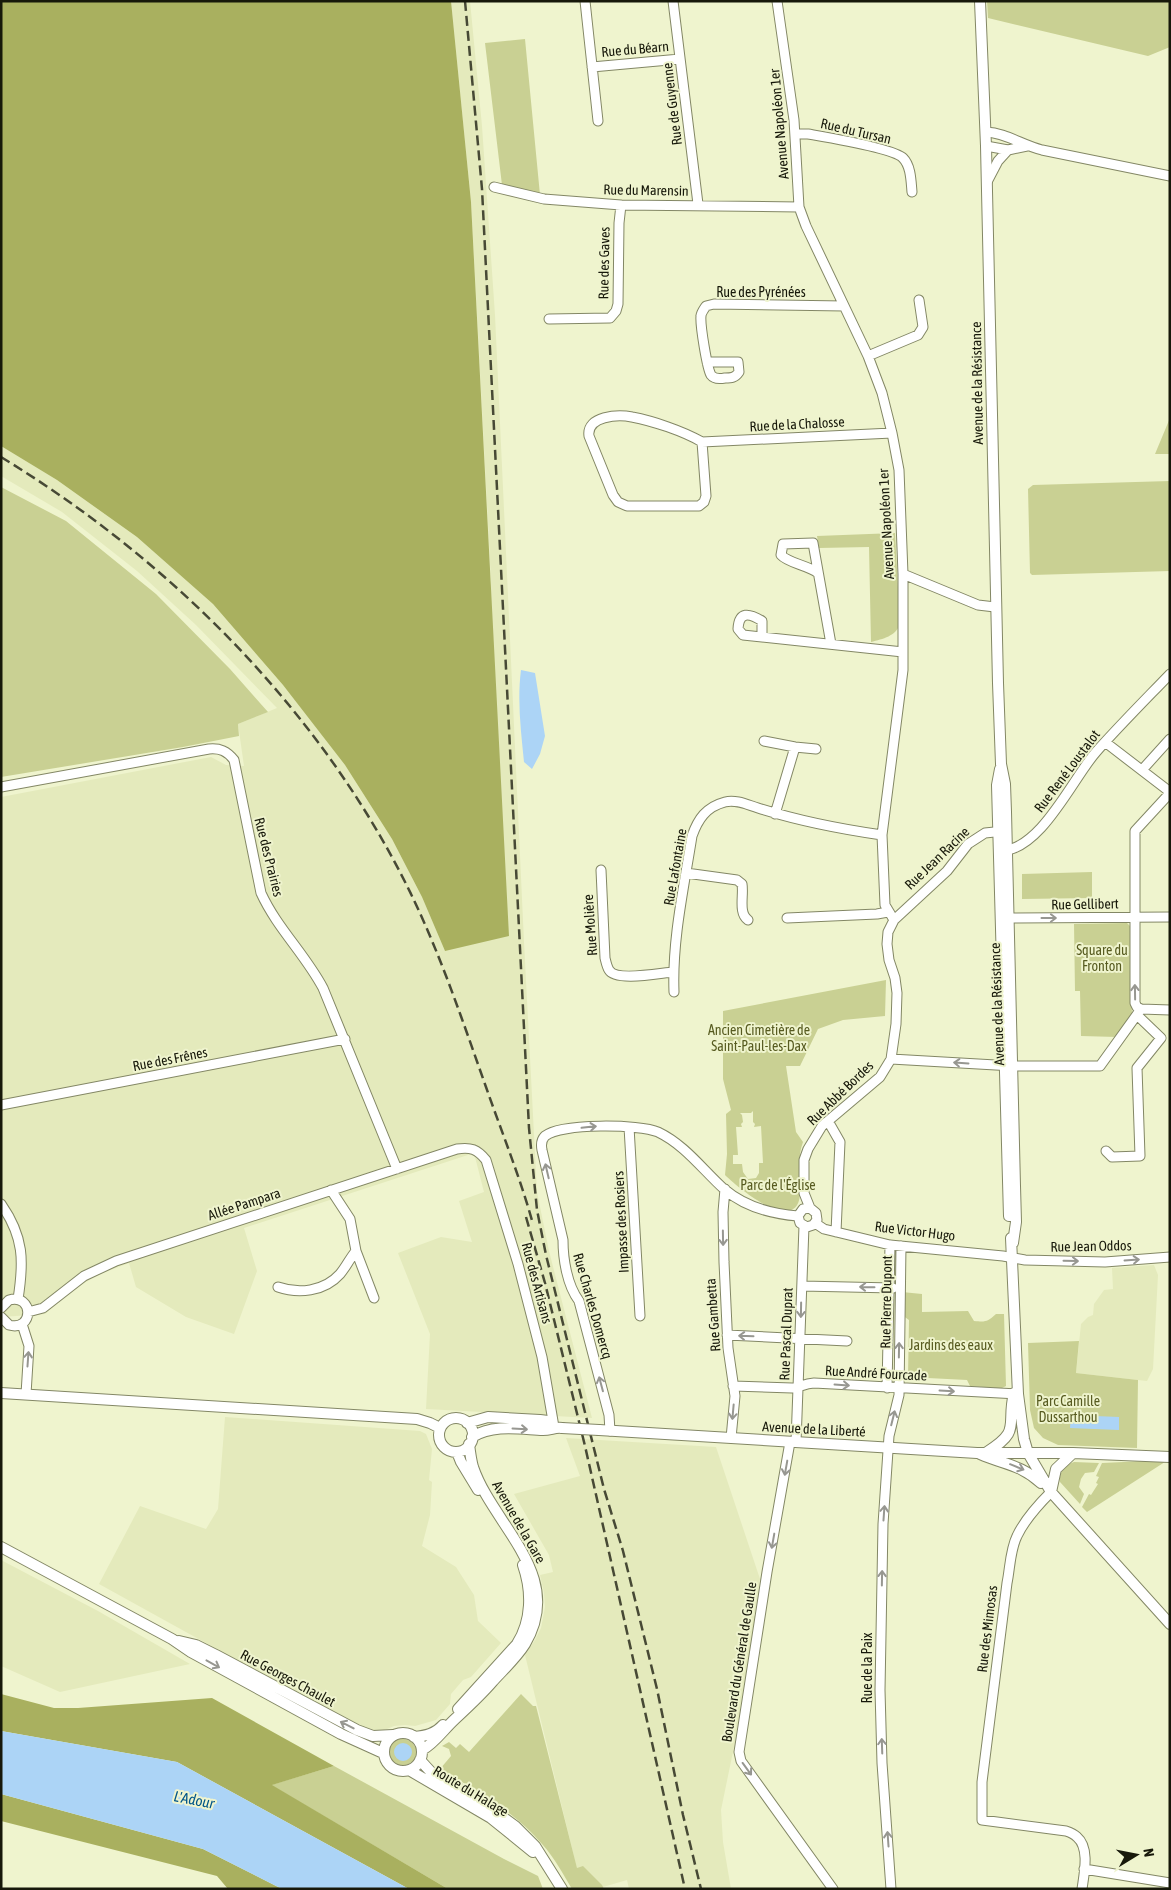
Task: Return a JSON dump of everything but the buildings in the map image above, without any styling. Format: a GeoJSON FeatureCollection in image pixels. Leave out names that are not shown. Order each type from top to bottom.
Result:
{"type":"FeatureCollection","features":[{"type":"Feature","properties":{"kind":"main road","name":"Avenue de la Résistance"},"geometry":{"type":"LineString","coordinates":[[980,1],[986,132],[1001,764],[997,785],[1003,851],[1009,1066],[1016,1222],[1012,1244],[1017,1391],[1028,1453],[1051,1492]]}},
{"type":"Feature","properties":{"kind":"main road","name":"Avenue de la Résistance"},"geometry":{"type":"LineString","coordinates":[[982,1452],[1002,1443],[1008,1436],[1011,1430],[1017,1391]]}},
{"type":"Feature","properties":{"kind":"main road"},"geometry":{"type":"LineString","coordinates":[[1,1393],[417,1419],[440,1428]]}},
{"type":"Feature","properties":{"kind":"main road"},"geometry":{"type":"LineString","coordinates":[[467,1423],[488,1417],[548,1421],[554,1427],[550,1430],[491,1429],[471,1441],[464,1450],[457,1452],[449,1450],[441,1443],[439,1438],[440,1428],[447,1420],[457,1418],[467,1423],[472,1432],[471,1441]]}},
{"type":"Feature","properties":{"kind":"main road","name":"Avenue de la Liberté"},"geometry":{"type":"LineString","coordinates":[[554,1427],[982,1452],[1170,1457]]}},
{"type":"Feature","properties":{"kind":"main road","name":"Avenue de la Gare"},"geometry":{"type":"LineString","coordinates":[[421,1755],[472,1704],[516,1655],[529,1636],[536,1613],[536,1589],[530,1566],[480,1482],[473,1466],[471,1441]]}},
{"type":"Feature","properties":{"kind":"main road","name":"Avenue de la Gare"},"geometry":{"type":"LineString","coordinates":[[414,1736],[438,1731],[517,1644],[528,1615],[529,1590],[522,1562],[461,1462],[457,1452]]}},
{"type":"Feature","properties":{"kind":"main road"},"geometry":{"type":"LineString","coordinates":[[982,1452],[1029,1472],[1051,1492],[1170,1624]]}},
{"type":"Feature","properties":{"kind":"main road"},"geometry":{"type":"LineString","coordinates":[[1051,1492],[1056,1469],[1073,1453]]}},
{"type":"Feature","properties":{"kind":"main road","name":"Rue Georges Chaulet"},"geometry":{"type":"LineString","coordinates":[[1,1547],[172,1639],[192,1652],[341,1734],[384,1754]]}},
{"type":"Feature","properties":{"kind":"main road","name":"Rue Georges Chaulet"},"geometry":{"type":"LineString","coordinates":[[172,1639],[203,1648],[357,1730],[373,1736],[393,1735]]}},
{"type":"Feature","properties":{"kind":"main road"},"geometry":{"type":"LineString","coordinates":[[406,1733],[414,1736],[421,1745],[421,1755],[417,1765],[404,1771],[394,1769],[387,1763],[384,1754],[388,1740],[393,1735],[406,1733]]}},
{"type":"Feature","properties":{"kind":"main road","name":"Route du Halage"},"geometry":{"type":"LineString","coordinates":[[421,1755],[431,1772],[502,1816],[535,1846],[562,1889]]}},
{"type":"Feature","properties":{"kind":"main road","name":"Route du Halage"},"geometry":{"type":"LineString","coordinates":[[409,1770],[479,1810],[540,1856]]}},
{"type":"Feature","properties":{"kind":"street","name":"Rue du Béarn"},"geometry":{"type":"LineString","coordinates":[[585,1],[598,121]]}},
{"type":"Feature","properties":{"kind":"street","name":"Rue de Guyenne"},"geometry":{"type":"LineString","coordinates":[[673,1],[698,204]]}},
{"type":"Feature","properties":{"kind":"street","name":"Avenue Napoléon 1er"},"geometry":{"type":"LineString","coordinates":[[777,1],[785,44],[795,134],[799,207],[868,356],[882,393],[899,470],[903,574],[903,670],[882,835],[885,905],[894,920]]}},
{"type":"Feature","properties":{"kind":"street","name":"Rue du Béarn"},"geometry":{"type":"LineString","coordinates":[[592,67],[680,59]]}},
{"type":"Feature","properties":{"kind":"street"},"geometry":{"type":"LineString","coordinates":[[986,132],[1004,134],[1028,146],[1170,176]]}},
{"type":"Feature","properties":{"kind":"street","name":"Rue du Tursan"},"geometry":{"type":"LineString","coordinates":[[795,134],[808,134],[883,149],[903,158],[910,171],[912,192]]}},
{"type":"Feature","properties":{"kind":"street"},"geometry":{"type":"LineString","coordinates":[[986,146],[1008,150],[1028,146]]}},
{"type":"Feature","properties":{"kind":"street"},"geometry":{"type":"LineString","coordinates":[[987,182],[998,161],[1008,150]]}},
{"type":"Feature","properties":{"kind":"street","name":"Rue du Marensin"},"geometry":{"type":"LineString","coordinates":[[494,187],[544,199],[621,205],[698,204],[799,207]]}},
{"type":"Feature","properties":{"kind":"street","name":"Rue des Gaves"},"geometry":{"type":"LineString","coordinates":[[549,319],[610,318],[616,312],[618,304],[621,205]]}},
{"type":"Feature","properties":{"kind":"street"},"geometry":{"type":"LineString","coordinates":[[868,356],[918,335],[923,327],[919,300]]}},
{"type":"Feature","properties":{"kind":"street","name":"Rue des Pyrénées"},"geometry":{"type":"LineString","coordinates":[[708,362],[701,314],[706,306],[714,304],[844,306]]}},
{"type":"Feature","properties":{"kind":"street","name":"Rue de la Chalosse"},"geometry":{"type":"LineString","coordinates":[[702,442],[706,496],[704,502],[699,506],[627,506],[618,502],[613,495],[589,436],[588,429],[592,423],[599,419],[632,417],[693,437],[702,442],[892,432]]}},
{"type":"Feature","properties":{"kind":"street"},"geometry":{"type":"LineString","coordinates":[[818,573],[809,567],[784,559],[781,555],[783,544],[813,543],[832,644]]}},
{"type":"Feature","properties":{"kind":"street"},"geometry":{"type":"LineString","coordinates":[[903,574],[978,606],[996,607]]}},
{"type":"Feature","properties":{"kind":"street"},"geometry":{"type":"LineString","coordinates":[[762,636],[903,652]]}},
{"type":"Feature","properties":{"kind":"street","name":"Rue René Loustalot"},"geometry":{"type":"LineString","coordinates":[[1003,851],[1025,842],[1050,818],[1105,742],[1170,674]]}},
{"type":"Feature","properties":{"kind":"street"},"geometry":{"type":"LineString","coordinates":[[1142,770],[1170,739]]}},
{"type":"Feature","properties":{"kind":"street"},"geometry":{"type":"LineString","coordinates":[[764,741],[816,749]]}},
{"type":"Feature","properties":{"kind":"street"},"geometry":{"type":"LineString","coordinates":[[1105,742],[1170,793],[1135,831],[1135,1002],[1139,1012],[1161,1038],[1137,1068],[1140,1156],[1112,1157],[1106,1151]]}},
{"type":"Feature","properties":{"kind":"street"},"geometry":{"type":"LineString","coordinates":[[775,814],[795,747]]}},
{"type":"Feature","properties":{"kind":"street","name":"Rue des Prairies"},"geometry":{"type":"LineString","coordinates":[[1,787],[209,749],[219,748],[229,754],[234,760],[261,893],[268,908],[286,935],[314,970],[345,1038],[397,1169]]}},
{"type":"Feature","properties":{"kind":"street","name":"Rue Lafontaine"},"geometry":{"type":"LineString","coordinates":[[674,992],[673,972],[677,936],[694,828],[697,821],[710,809],[726,802],[738,802],[775,814],[824,826],[882,835]]}},
{"type":"Feature","properties":{"kind":"street","name":"Rue Jean Racine"},"geometry":{"type":"LineString","coordinates":[[894,920],[947,871],[968,844],[984,833],[1002,831]]}},
{"type":"Feature","properties":{"kind":"street","name":"Rue Molière"},"geometry":{"type":"LineString","coordinates":[[601,870],[605,958],[609,971],[615,975],[625,977],[673,972]]}},
{"type":"Feature","properties":{"kind":"street"},"geometry":{"type":"LineString","coordinates":[[686,874],[737,880],[742,884],[743,913],[748,920]]}},
{"type":"Feature","properties":{"kind":"street"},"geometry":{"type":"LineString","coordinates":[[787,918],[888,912]]}},
{"type":"Feature","properties":{"kind":"street","name":"Rue Gellibert"},"geometry":{"type":"LineString","coordinates":[[1004,918],[1170,916]]}},
{"type":"Feature","properties":{"kind":"street"},"geometry":{"type":"LineString","coordinates":[[891,1059],[896,1024],[897,993],[887,944],[888,932],[894,920]]}},
{"type":"Feature","properties":{"kind":"street"},"geometry":{"type":"LineString","coordinates":[[1139,1012],[1170,1010]]}},
{"type":"Feature","properties":{"kind":"street","name":"Rue Abbé Bordes"},"geometry":{"type":"LineString","coordinates":[[810,1208],[804,1193],[804,1160],[814,1137],[828,1121],[880,1077],[891,1059],[917,1059],[1009,1066],[1100,1066],[1139,1012]]}},
{"type":"Feature","properties":{"kind":"street","name":"Rue des Frênes"},"geometry":{"type":"LineString","coordinates":[[1,1105],[345,1038]]}},
{"type":"Feature","properties":{"kind":"street"},"geometry":{"type":"LineString","coordinates":[[828,1121],[838,1135],[841,1152],[836,1232]]}},
{"type":"Feature","properties":{"kind":"street","name":"Rue Charles Domercq"},"geometry":{"type":"LineString","coordinates":[[610,1431],[607,1405],[579,1301],[574,1294],[563,1253],[563,1240],[541,1143],[544,1137],[549,1134],[586,1127],[629,1127]]}},
{"type":"Feature","properties":{"kind":"street"},"geometry":{"type":"LineString","coordinates":[[629,1127],[658,1132],[676,1144],[700,1164],[725,1189],[740,1200],[767,1211],[798,1216]]}},
{"type":"Feature","properties":{"kind":"street","name":"Impasse des Rosiers"},"geometry":{"type":"LineString","coordinates":[[629,1127],[640,1316]]}},
{"type":"Feature","properties":{"kind":"street","name":"Allée Pampara"},"geometry":{"type":"LineString","coordinates":[[28,1312],[43,1308],[84,1276],[116,1261],[457,1149],[471,1148],[479,1151]]}},
{"type":"Feature","properties":{"kind":"street","name":"Rue des Artisans"},"geometry":{"type":"LineString","coordinates":[[479,1151],[486,1160],[518,1264],[542,1357],[554,1427]]}},
{"type":"Feature","properties":{"kind":"street","name":"Rue Gambetta"},"geometry":{"type":"LineString","coordinates":[[725,1189],[723,1221],[728,1335],[735,1396],[731,1438]]}},
{"type":"Feature","properties":{"kind":"street"},"geometry":{"type":"LineString","coordinates":[[331,1190],[350,1219],[356,1252],[374,1298]]}},
{"type":"Feature","properties":{"kind":"street"},"geometry":{"type":"LineString","coordinates":[[1,1204],[15,1226],[19,1240],[22,1266],[18,1299]]}},
{"type":"Feature","properties":{"kind":"street"},"geometry":{"type":"LineString","coordinates":[[803,1208],[810,1208],[816,1213],[816,1223],[804,1226],[800,1223],[798,1216],[803,1208]]}},
{"type":"Feature","properties":{"kind":"street","name":"Rue Victor Hugo"},"geometry":{"type":"LineString","coordinates":[[816,1223],[824,1229],[890,1245],[1013,1258]]}},
{"type":"Feature","properties":{"kind":"street","name":"Rue Pascal Duprat"},"geometry":{"type":"LineString","coordinates":[[793,1442],[798,1388],[804,1226]]}},
{"type":"Feature","properties":{"kind":"street","name":"Rue Pierre Dupont"},"geometry":{"type":"LineString","coordinates":[[887,1388],[890,1245]]}},
{"type":"Feature","properties":{"kind":"street","name":"Rue Pierre Dupont"},"geometry":{"type":"LineString","coordinates":[[889,1447],[890,1428],[899,1395],[901,1246]]}},
{"type":"Feature","properties":{"kind":"street"},"geometry":{"type":"LineString","coordinates":[[278,1286],[286,1290],[316,1289],[331,1282],[340,1274],[356,1252]]}},
{"type":"Feature","properties":{"kind":"street","name":"Rue Jean Oddos"},"geometry":{"type":"LineString","coordinates":[[1013,1258],[1105,1262],[1170,1257]]}},
{"type":"Feature","properties":{"kind":"street"},"geometry":{"type":"LineString","coordinates":[[802,1286],[900,1288]]}},
{"type":"Feature","properties":{"kind":"street"},"geometry":{"type":"LineString","coordinates":[[1,1308],[9,1300],[18,1299],[25,1304],[28,1312],[26,1321],[13,1326],[9,1325],[1,1317]]}},
{"type":"Feature","properties":{"kind":"street"},"geometry":{"type":"LineString","coordinates":[[22,1324],[29,1346],[26,1394]]}},
{"type":"Feature","properties":{"kind":"street"},"geometry":{"type":"LineString","coordinates":[[728,1335],[800,1337],[847,1341]]}},
{"type":"Feature","properties":{"kind":"street","name":"Rue André Fourcade"},"geometry":{"type":"LineString","coordinates":[[733,1386],[798,1388],[803,1384],[814,1383],[887,1388],[1017,1391]]}},
{"type":"Feature","properties":{"kind":"street","name":"Boulevard du Général de Gaulle"},"geometry":{"type":"LineString","coordinates":[[793,1442],[767,1572],[740,1752],[741,1761],[833,1889]]}},
{"type":"Feature","properties":{"kind":"street","name":"Rue de la Paix"},"geometry":{"type":"LineString","coordinates":[[889,1447],[882,1538],[880,1690],[882,1763],[891,1889]]}},
{"type":"Feature","properties":{"kind":"street","name":"Rue des Mimosas"},"geometry":{"type":"LineString","coordinates":[[1051,1492],[1030,1515],[1016,1538],[1007,1583],[982,1782],[982,1820],[1066,1831],[1078,1837],[1084,1849],[1084,1869]]}},
{"type":"Feature","properties":{"kind":"street"},"geometry":{"type":"LineString","coordinates":[[1082,1889],[1084,1869],[1170,1883]]}},
{"type":"Feature","properties":{"kind":"shaded area"},"geometry":{"type":"Polygon","coordinates":[[[451,1],[470,1],[482,126],[495,315],[537,1192],[549,1251],[592,1418],[426,1409],[430,1334],[398,1253],[441,1237],[472,1242],[459,1201],[484,1192],[474,1153],[244,1228],[257,1271],[234,1334],[186,1317],[136,1287],[129,1263],[100,1274],[72,1290],[45,1314],[1,1317],[1,797],[211,757],[226,765],[244,766],[238,724],[277,708],[196,625],[137,571],[62,512],[1,476],[1,446],[57,480],[137,537],[213,604],[283,685],[345,765],[392,839],[422,897],[445,951],[491,581],[471,202],[451,1]]]}},
{"type":"Feature","properties":{"kind":"shaded area"},"geometry":{"type":"Polygon","coordinates":[[[1154,1265],[1158,1275],[1153,1369],[1147,1381],[1076,1373],[1081,1324],[1093,1315],[1094,1304],[1104,1290],[1113,1289],[1112,1268],[1154,1265]]]}},
{"type":"Feature","properties":{"kind":"shaded area"},"geometry":{"type":"Polygon","coordinates":[[[225,1417],[420,1431],[426,1434],[432,1449],[429,1480],[432,1482],[430,1515],[422,1546],[456,1567],[474,1595],[478,1621],[501,1643],[471,1677],[463,1680],[451,1694],[450,1704],[436,1720],[415,1726],[394,1726],[380,1732],[368,1729],[300,1695],[99,1584],[140,1506],[206,1529],[218,1509],[225,1417]]]}},
{"type":"Feature","properties":{"kind":"shaded area"},"geometry":{"type":"Polygon","coordinates":[[[566,1438],[716,1447],[760,1579],[735,1742],[721,1810],[723,1842],[731,1889],[629,1889],[627,1880],[603,1887],[582,1868],[577,1869],[525,1655],[541,1628],[545,1607],[540,1575],[553,1572],[549,1555],[514,1494],[580,1476],[566,1438]]]}},
{"type":"Feature","properties":{"kind":"shaded area"},"geometry":{"type":"Polygon","coordinates":[[[1,1560],[98,1611],[190,1664],[60,1692],[1,1666],[1,1560]]]}},
{"type":"Feature","properties":{"kind":"green space"},"geometry":{"type":"Polygon","coordinates":[[[1,1],[451,1],[471,202],[509,936],[445,951],[422,897],[392,839],[345,765],[283,685],[213,604],[137,537],[57,480],[1,446],[1,1]]]}},
{"type":"Feature","properties":{"kind":"green space"},"geometry":{"type":"Polygon","coordinates":[[[987,1],[1170,1],[1170,47],[1148,56],[988,18],[987,1]]]}},
{"type":"Feature","properties":{"kind":"green space"},"geometry":{"type":"Polygon","coordinates":[[[525,39],[540,195],[502,185],[485,43],[525,39]]]}},
{"type":"Feature","properties":{"kind":"green space"},"geometry":{"type":"Polygon","coordinates":[[[1170,418],[1170,454],[1155,454],[1170,418]]]}},
{"type":"Feature","properties":{"kind":"green space"},"geometry":{"type":"Polygon","coordinates":[[[1170,481],[1170,571],[1032,575],[1030,573],[1028,489],[1033,485],[1170,481]]]}},
{"type":"Feature","properties":{"kind":"green space"},"geometry":{"type":"Polygon","coordinates":[[[1,487],[66,521],[156,594],[230,669],[268,712],[238,724],[239,736],[1,777],[1,487]]]}},
{"type":"Feature","properties":{"kind":"green space"},"geometry":{"type":"Polygon","coordinates":[[[895,533],[900,624],[892,634],[871,642],[869,547],[819,548],[817,536],[895,533]]]}},
{"type":"Feature","properties":{"kind":"green space"},"geometry":{"type":"Polygon","coordinates":[[[1092,872],[1092,898],[1022,899],[1022,874],[1092,872]]]}},
{"type":"Feature","properties":{"kind":"green space","name":"Square du Fronton"},"geometry":{"type":"Polygon","coordinates":[[[1127,923],[1130,926],[1132,1017],[1117,1037],[1081,1036],[1080,991],[1075,991],[1074,924],[1127,923]]]}},
{"type":"Feature","properties":{"kind":"green space"},"geometry":{"type":"Polygon","coordinates":[[[886,980],[885,1016],[843,1020],[818,1029],[800,1066],[786,1066],[796,1132],[803,1142],[800,1156],[800,1195],[796,1206],[788,1211],[778,1210],[766,1205],[741,1189],[725,1175],[727,1154],[726,1114],[731,1110],[723,1079],[723,1011],[886,980]],[[753,1111],[751,1113],[740,1113],[743,1122],[741,1124],[742,1127],[736,1127],[738,1155],[733,1155],[733,1164],[742,1164],[743,1172],[748,1179],[756,1178],[759,1173],[759,1163],[763,1163],[761,1126],[754,1127],[755,1124],[753,1122],[753,1111]]]}},
{"type":"Feature","properties":{"kind":"green space","name":"Jardins des eaux"},"geometry":{"type":"Polygon","coordinates":[[[902,1292],[922,1294],[922,1312],[968,1311],[974,1321],[986,1321],[996,1314],[1004,1314],[1006,1386],[996,1391],[996,1388],[970,1386],[967,1380],[908,1377],[909,1320],[902,1315],[902,1292]]]}},
{"type":"Feature","properties":{"kind":"green space","name":"Parc Camille Dussarthou"},"geometry":{"type":"Polygon","coordinates":[[[1079,1341],[1076,1373],[1138,1380],[1137,1448],[1058,1445],[1043,1438],[1034,1428],[1030,1410],[1028,1343],[1079,1341]]]}},
{"type":"Feature","properties":{"kind":"green space"},"geometry":{"type":"Polygon","coordinates":[[[1168,1460],[1087,1512],[1082,1507],[1089,1494],[1091,1495],[1098,1484],[1096,1483],[1099,1477],[1096,1476],[1102,1463],[1168,1460]]]}},
{"type":"Feature","properties":{"kind":"green space"},"geometry":{"type":"Polygon","coordinates":[[[1074,1462],[1099,1463],[1094,1472],[1085,1473],[1081,1479],[1079,1487],[1084,1494],[1080,1504],[1060,1482],[1060,1475],[1063,1469],[1074,1462]]]}},
{"type":"Feature","properties":{"kind":"green space"},"geometry":{"type":"Polygon","coordinates":[[[1,1694],[54,1708],[78,1708],[212,1698],[334,1766],[272,1785],[448,1889],[409,1889],[177,1762],[1,1731],[1,1694]]]}},
{"type":"Feature","properties":{"kind":"green space"},"geometry":{"type":"Polygon","coordinates":[[[521,1694],[533,1706],[536,1706],[577,1868],[583,1866],[604,1889],[572,1889],[546,1849],[519,1821],[494,1802],[440,1769],[451,1756],[449,1749],[442,1746],[449,1742],[456,1748],[460,1744],[469,1752],[521,1694]]]}},
{"type":"Feature","properties":{"kind":"green space"},"geometry":{"type":"Polygon","coordinates":[[[403,1738],[412,1742],[417,1750],[415,1759],[410,1763],[400,1765],[394,1763],[389,1751],[395,1741],[403,1738]]]}},
{"type":"Feature","properties":{"kind":"green space"},"geometry":{"type":"Polygon","coordinates":[[[334,1766],[538,1876],[543,1889],[448,1889],[271,1785],[334,1766]]]}},
{"type":"Feature","properties":{"kind":"green space"},"geometry":{"type":"Polygon","coordinates":[[[1,1794],[203,1849],[282,1889],[228,1889],[217,1876],[1,1821],[1,1794]]]}},
{"type":"Feature","properties":{"kind":"water"},"geometry":{"type":"Polygon","coordinates":[[[521,670],[535,673],[545,736],[540,754],[532,769],[524,762],[519,705],[521,670]]]}},
{"type":"Feature","properties":{"kind":"water"},"geometry":{"type":"Polygon","coordinates":[[[1071,1415],[1119,1417],[1119,1430],[1070,1428],[1071,1415]]]}},
{"type":"Feature","properties":{"kind":"water","name":"L'Adour"},"geometry":{"type":"Polygon","coordinates":[[[1,1731],[177,1762],[409,1889],[282,1889],[203,1849],[1,1794],[1,1731]]]}},
{"type":"Feature","properties":{"kind":"water"},"geometry":{"type":"Polygon","coordinates":[[[399,1743],[407,1743],[412,1748],[410,1759],[399,1761],[394,1756],[394,1748],[399,1743]]]}},
{"type":"Feature","properties":{"kind":"railway"},"geometry":{"type":"LineString","coordinates":[[465,1],[482,189],[529,1128],[537,1210],[546,1255],[604,1489],[623,1551],[657,1689],[683,1815],[701,1889]]}},
{"type":"Feature","properties":{"kind":"railway"},"geometry":{"type":"LineString","coordinates":[[1,457],[64,498],[125,544],[183,594],[238,647],[288,704],[334,764],[375,828],[422,917],[460,1014],[517,1172],[533,1224]]}},
{"type":"Feature","properties":{"kind":"railway"},"geometry":{"type":"LineString","coordinates":[[526,1217],[545,1283],[585,1446],[685,1889]]}},
{"type":"Feature","properties":{"kind":"park label","name":"Ancien Cimetière de Saint-Paul-les-Dax"},"geometry":{"type":"Point","coordinates":[759,1038]}},
{"type":"Feature","properties":{"kind":"park label","name":"Parc de l'Église"},"geometry":{"type":"Point","coordinates":[778,1185]}}]}
